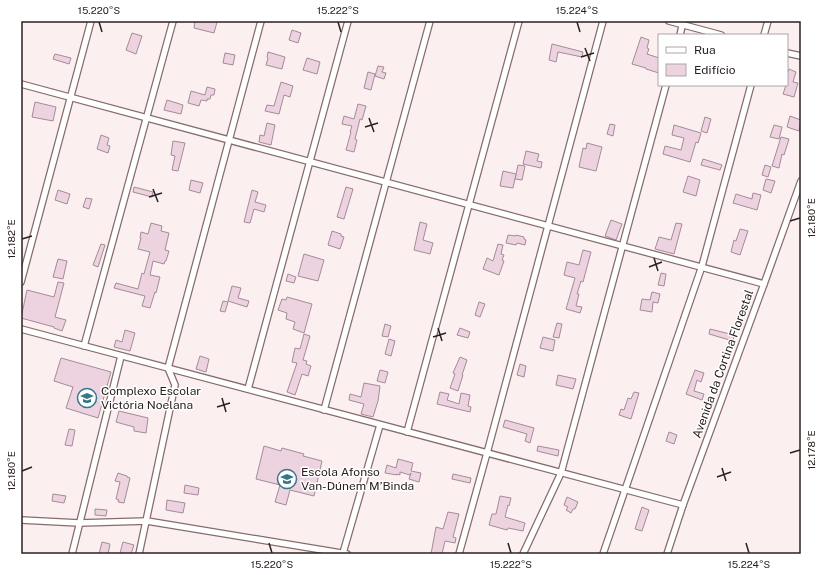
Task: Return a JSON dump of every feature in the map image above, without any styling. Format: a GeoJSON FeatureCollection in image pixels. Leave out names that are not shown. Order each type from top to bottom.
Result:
{"type":"FeatureCollection","features":[{"type":"Feature","properties":{"kind":"street"},"geometry":{"type":"LineString","coordinates":[[21,282],[91,21]]}},
{"type":"Feature","properties":{"kind":"street"},"geometry":{"type":"LineString","coordinates":[[84,346],[173,21]]}},
{"type":"Feature","properties":{"kind":"street"},"geometry":{"type":"LineString","coordinates":[[139,554],[174,385],[168,368],[261,21]]}},
{"type":"Feature","properties":{"kind":"street"},"geometry":{"type":"LineString","coordinates":[[248,389],[348,21]]}},
{"type":"Feature","properties":{"kind":"street"},"geometry":{"type":"LineString","coordinates":[[324,410],[430,21]]}},
{"type":"Feature","properties":{"kind":"street"},"geometry":{"type":"LineString","coordinates":[[408,432],[519,21]]}},
{"type":"Feature","properties":{"kind":"street"},"geometry":{"type":"LineString","coordinates":[[459,554],[603,21]]}},
{"type":"Feature","properties":{"kind":"street"},"geometry":{"type":"LineString","coordinates":[[669,21],[683,23],[718,34]]}},
{"type":"Feature","properties":{"kind":"street"},"geometry":{"type":"LineString","coordinates":[[764,34],[768,21]]}},
{"type":"Feature","properties":{"kind":"street"},"geometry":{"type":"LineString","coordinates":[[680,34],[683,23]]}},
{"type":"Feature","properties":{"kind":"street"},"geometry":{"type":"LineString","coordinates":[[788,53],[801,56]]}},
{"type":"Feature","properties":{"kind":"street"},"geometry":{"type":"LineString","coordinates":[[21,84],[622,246],[702,266],[764,284]]}},
{"type":"Feature","properties":{"kind":"street"},"geometry":{"type":"LineString","coordinates":[[523,554],[561,473],[666,86]]}},
{"type":"Feature","properties":{"kind":"street"},"geometry":{"type":"LineString","coordinates":[[603,554],[702,266],[751,86]]}},
{"type":"Feature","properties":{"kind":"street","name":"Avenida da Cortina Florestal"},"geometry":{"type":"LineString","coordinates":[[667,554],[683,505],[801,181]]}},
{"type":"Feature","properties":{"kind":"street"},"geometry":{"type":"LineString","coordinates":[[21,329],[683,505]]}},
{"type":"Feature","properties":{"kind":"street"},"geometry":{"type":"LineString","coordinates":[[72,554],[121,356]]}},
{"type":"Feature","properties":{"kind":"street"},"geometry":{"type":"LineString","coordinates":[[21,521],[79,523],[147,521],[345,553],[380,424]]}},
{"type":"Feature","properties":{"kind":"street"},"geometry":{"type":"LineString","coordinates":[[304,554],[306,547]]}},
{"type":"Feature","properties":{"kind":"building"},"geometry":{"type":"Polygon","coordinates":[[[195,21],[217,22],[214,33],[194,28],[195,21]]]}},
{"type":"Feature","properties":{"kind":"building"},"geometry":{"type":"Polygon","coordinates":[[[292,30],[301,33],[298,43],[289,40],[292,30]]]}},
{"type":"Feature","properties":{"kind":"building"},"geometry":{"type":"Polygon","coordinates":[[[132,33],[142,36],[136,54],[126,50],[132,33]]]}},
{"type":"Feature","properties":{"kind":"building"},"geometry":{"type":"Polygon","coordinates":[[[641,37],[649,40],[647,48],[649,49],[647,54],[658,58],[658,73],[632,64],[641,37]]]}},
{"type":"Feature","properties":{"kind":"building"},"geometry":{"type":"Polygon","coordinates":[[[552,44],[583,52],[582,57],[558,52],[556,62],[549,60],[552,44]]]}},
{"type":"Feature","properties":{"kind":"building"},"geometry":{"type":"Polygon","coordinates":[[[268,52],[285,57],[282,69],[266,65],[268,52]]]}},
{"type":"Feature","properties":{"kind":"building"},"geometry":{"type":"Polygon","coordinates":[[[225,53],[235,55],[233,65],[223,63],[225,53]]]}},
{"type":"Feature","properties":{"kind":"building"},"geometry":{"type":"Polygon","coordinates":[[[55,54],[71,58],[69,64],[53,59],[55,54]]]}},
{"type":"Feature","properties":{"kind":"building"},"geometry":{"type":"Polygon","coordinates":[[[307,58],[320,62],[317,74],[303,70],[307,58]]]}},
{"type":"Feature","properties":{"kind":"building"},"geometry":{"type":"Polygon","coordinates":[[[378,66],[384,67],[382,72],[386,73],[384,79],[375,76],[378,66]]]}},
{"type":"Feature","properties":{"kind":"building"},"geometry":{"type":"Polygon","coordinates":[[[789,69],[796,72],[793,82],[798,83],[794,97],[783,94],[786,86],[788,86],[789,69]]]}},
{"type":"Feature","properties":{"kind":"building"},"geometry":{"type":"Polygon","coordinates":[[[368,72],[375,74],[371,90],[364,88],[368,72]]]}},
{"type":"Feature","properties":{"kind":"building"},"geometry":{"type":"Polygon","coordinates":[[[281,82],[293,86],[290,97],[284,95],[279,114],[265,111],[267,105],[274,106],[281,82]]]}},
{"type":"Feature","properties":{"kind":"building"},"geometry":{"type":"Polygon","coordinates":[[[207,87],[215,89],[214,95],[211,95],[210,99],[207,99],[207,101],[201,100],[199,106],[188,103],[191,91],[205,95],[207,87]]]}},
{"type":"Feature","properties":{"kind":"building"},"geometry":{"type":"Polygon","coordinates":[[[167,100],[183,105],[181,114],[164,110],[167,100]]]}},
{"type":"Feature","properties":{"kind":"building"},"geometry":{"type":"Polygon","coordinates":[[[35,102],[56,107],[53,121],[32,117],[35,102]]]}},
{"type":"Feature","properties":{"kind":"building"},"geometry":{"type":"Polygon","coordinates":[[[358,104],[366,106],[362,120],[360,119],[355,139],[357,140],[354,152],[346,150],[352,126],[342,124],[344,116],[354,119],[358,104]]]}},
{"type":"Feature","properties":{"kind":"building"},"geometry":{"type":"Polygon","coordinates":[[[790,116],[801,120],[799,131],[787,127],[790,116]]]}},
{"type":"Feature","properties":{"kind":"building"},"geometry":{"type":"Polygon","coordinates":[[[705,117],[711,119],[707,133],[701,131],[705,117]]]}},
{"type":"Feature","properties":{"kind":"building"},"geometry":{"type":"Polygon","coordinates":[[[267,123],[275,125],[271,145],[259,142],[260,135],[264,136],[267,123]]]}},
{"type":"Feature","properties":{"kind":"building"},"geometry":{"type":"Polygon","coordinates":[[[610,124],[615,125],[613,136],[607,134],[610,124]]]}},
{"type":"Feature","properties":{"kind":"building"},"geometry":{"type":"Polygon","coordinates":[[[674,125],[701,133],[698,143],[696,142],[690,162],[663,154],[665,146],[681,150],[684,138],[672,135],[674,125]]]}},
{"type":"Feature","properties":{"kind":"building"},"geometry":{"type":"Polygon","coordinates":[[[774,125],[782,127],[779,139],[770,137],[774,125]]]}},
{"type":"Feature","properties":{"kind":"building"},"geometry":{"type":"Polygon","coordinates":[[[101,135],[109,138],[107,145],[110,146],[108,153],[97,149],[101,135]]]}},
{"type":"Feature","properties":{"kind":"building"},"geometry":{"type":"Polygon","coordinates":[[[781,137],[789,139],[784,155],[782,154],[779,168],[772,166],[781,137]]]}},
{"type":"Feature","properties":{"kind":"building"},"geometry":{"type":"Polygon","coordinates":[[[173,141],[185,143],[178,171],[172,170],[175,156],[171,155],[173,141]]]}},
{"type":"Feature","properties":{"kind":"building"},"geometry":{"type":"Polygon","coordinates":[[[587,143],[602,147],[596,171],[579,167],[583,148],[586,149],[587,143]]]}},
{"type":"Feature","properties":{"kind":"building"},"geometry":{"type":"Polygon","coordinates":[[[526,151],[539,154],[537,161],[542,162],[541,168],[523,164],[526,151]]]}},
{"type":"Feature","properties":{"kind":"building"},"geometry":{"type":"Polygon","coordinates":[[[703,159],[722,165],[720,170],[701,165],[703,159]]]}},
{"type":"Feature","properties":{"kind":"building"},"geometry":{"type":"Polygon","coordinates":[[[518,165],[525,166],[522,180],[515,179],[518,165]]]}},
{"type":"Feature","properties":{"kind":"building"},"geometry":{"type":"Polygon","coordinates":[[[765,165],[771,167],[768,177],[762,175],[765,165]]]}},
{"type":"Feature","properties":{"kind":"building"},"geometry":{"type":"Polygon","coordinates":[[[503,171],[516,174],[513,188],[500,186],[503,171]]]}},
{"type":"Feature","properties":{"kind":"building"},"geometry":{"type":"Polygon","coordinates":[[[688,176],[700,180],[696,196],[683,192],[688,176]]]}},
{"type":"Feature","properties":{"kind":"building"},"geometry":{"type":"Polygon","coordinates":[[[766,179],[775,181],[771,193],[763,190],[766,179]]]}},
{"type":"Feature","properties":{"kind":"building"},"geometry":{"type":"Polygon","coordinates":[[[191,180],[203,183],[200,193],[189,190],[191,180]]]}},
{"type":"Feature","properties":{"kind":"building"},"geometry":{"type":"Polygon","coordinates":[[[134,187],[153,192],[152,197],[133,192],[134,187]]]}},
{"type":"Feature","properties":{"kind":"building"},"geometry":{"type":"Polygon","coordinates":[[[346,187],[353,189],[344,219],[337,217],[346,187]]]}},
{"type":"Feature","properties":{"kind":"building"},"geometry":{"type":"Polygon","coordinates":[[[58,190],[70,194],[67,204],[55,200],[58,190]]]}},
{"type":"Feature","properties":{"kind":"building"},"geometry":{"type":"Polygon","coordinates":[[[252,190],[258,192],[255,202],[266,205],[264,212],[254,209],[250,223],[244,222],[252,190]]]}},
{"type":"Feature","properties":{"kind":"building"},"geometry":{"type":"Polygon","coordinates":[[[753,193],[761,195],[757,210],[733,203],[736,194],[752,199],[753,193]]]}},
{"type":"Feature","properties":{"kind":"building"},"geometry":{"type":"Polygon","coordinates":[[[86,198],[92,199],[89,209],[83,207],[86,198]]]}},
{"type":"Feature","properties":{"kind":"building"},"geometry":{"type":"Polygon","coordinates":[[[611,220],[622,224],[616,240],[605,236],[611,220]]]}},
{"type":"Feature","properties":{"kind":"building"},"geometry":{"type":"Polygon","coordinates":[[[420,222],[427,224],[423,240],[433,243],[430,254],[414,250],[420,222]]]}},
{"type":"Feature","properties":{"kind":"building"},"geometry":{"type":"Polygon","coordinates":[[[151,223],[162,226],[161,231],[169,233],[165,250],[169,251],[164,264],[153,261],[150,275],[160,277],[150,308],[142,306],[145,296],[114,288],[116,283],[138,289],[150,252],[138,249],[141,232],[148,234],[151,223]]]}},
{"type":"Feature","properties":{"kind":"building"},"geometry":{"type":"Polygon","coordinates":[[[676,223],[682,224],[674,254],[655,249],[659,237],[671,240],[676,223]]]}},
{"type":"Feature","properties":{"kind":"building"},"geometry":{"type":"Polygon","coordinates":[[[740,229],[748,231],[740,255],[731,252],[734,240],[736,241],[740,229]]]}},
{"type":"Feature","properties":{"kind":"building"},"geometry":{"type":"Polygon","coordinates":[[[332,231],[341,234],[341,236],[344,237],[340,249],[328,245],[332,231]]]}},
{"type":"Feature","properties":{"kind":"building"},"geometry":{"type":"Polygon","coordinates":[[[508,235],[524,237],[526,240],[525,245],[506,243],[508,235]]]}},
{"type":"Feature","properties":{"kind":"building"},"geometry":{"type":"Polygon","coordinates":[[[101,244],[105,245],[98,267],[93,265],[101,244]]]}},
{"type":"Feature","properties":{"kind":"building"},"geometry":{"type":"Polygon","coordinates":[[[498,244],[503,245],[501,254],[504,255],[502,260],[504,261],[499,275],[483,269],[487,258],[493,261],[498,244]]]}},
{"type":"Feature","properties":{"kind":"building"},"geometry":{"type":"Polygon","coordinates":[[[583,250],[591,252],[583,282],[581,281],[577,294],[579,294],[576,306],[582,307],[580,313],[566,309],[575,278],[564,275],[567,262],[579,265],[583,250]]]}},
{"type":"Feature","properties":{"kind":"building"},"geometry":{"type":"Polygon","coordinates":[[[304,254],[324,260],[318,281],[298,276],[304,254]]]}},
{"type":"Feature","properties":{"kind":"building"},"geometry":{"type":"Polygon","coordinates":[[[58,259],[67,261],[63,279],[53,277],[58,259]]]}},
{"type":"Feature","properties":{"kind":"building"},"geometry":{"type":"Polygon","coordinates":[[[661,273],[666,274],[664,286],[658,285],[661,273]]]}},
{"type":"Feature","properties":{"kind":"building"},"geometry":{"type":"Polygon","coordinates":[[[288,274],[296,277],[294,283],[286,281],[288,274]]]}},
{"type":"Feature","properties":{"kind":"building"},"geometry":{"type":"Polygon","coordinates":[[[58,282],[64,283],[55,317],[66,320],[62,331],[54,327],[21,318],[27,290],[54,297],[58,282]]]}},
{"type":"Feature","properties":{"kind":"building"},"geometry":{"type":"Polygon","coordinates":[[[232,286],[241,288],[238,298],[249,301],[247,307],[228,301],[232,286]]]}},
{"type":"Feature","properties":{"kind":"building"},"geometry":{"type":"Polygon","coordinates":[[[652,292],[660,294],[658,303],[653,302],[652,312],[640,310],[642,299],[650,300],[652,292]]]}},
{"type":"Feature","properties":{"kind":"building"},"geometry":{"type":"Polygon","coordinates":[[[287,297],[312,304],[304,333],[293,329],[295,322],[286,319],[287,313],[278,310],[282,299],[286,300],[287,297]]]}},
{"type":"Feature","properties":{"kind":"building"},"geometry":{"type":"Polygon","coordinates":[[[223,301],[228,302],[225,312],[220,311],[223,301]]]}},
{"type":"Feature","properties":{"kind":"building"},"geometry":{"type":"Polygon","coordinates":[[[479,302],[485,304],[480,317],[475,315],[479,302]]]}},
{"type":"Feature","properties":{"kind":"building"},"geometry":{"type":"Polygon","coordinates":[[[557,323],[562,324],[559,338],[553,337],[557,323]]]}},
{"type":"Feature","properties":{"kind":"building"},"geometry":{"type":"Polygon","coordinates":[[[385,324],[391,326],[388,337],[382,336],[385,324]]]}},
{"type":"Feature","properties":{"kind":"building"},"geometry":{"type":"Polygon","coordinates":[[[460,328],[470,332],[468,338],[457,335],[460,328]]]}},
{"type":"Feature","properties":{"kind":"building"},"geometry":{"type":"Polygon","coordinates":[[[710,329],[734,335],[733,341],[709,334],[710,329]]]}},
{"type":"Feature","properties":{"kind":"building"},"geometry":{"type":"Polygon","coordinates":[[[125,330],[135,333],[130,351],[114,347],[116,340],[122,342],[125,330]]]}},
{"type":"Feature","properties":{"kind":"building"},"geometry":{"type":"Polygon","coordinates":[[[304,334],[310,336],[303,360],[307,361],[306,364],[311,366],[308,376],[302,374],[295,395],[287,392],[297,363],[292,362],[295,348],[300,349],[304,334]]]}},
{"type":"Feature","properties":{"kind":"building"},"geometry":{"type":"Polygon","coordinates":[[[543,337],[555,340],[553,351],[540,348],[543,337]]]}},
{"type":"Feature","properties":{"kind":"building"},"geometry":{"type":"Polygon","coordinates":[[[389,339],[395,341],[391,356],[385,354],[389,339]]]}},
{"type":"Feature","properties":{"kind":"building"},"geometry":{"type":"Polygon","coordinates":[[[200,356],[209,359],[206,372],[196,369],[200,356]]]}},
{"type":"Feature","properties":{"kind":"building"},"geometry":{"type":"Polygon","coordinates":[[[460,357],[467,360],[458,391],[450,388],[455,374],[453,373],[460,357]]]}},
{"type":"Feature","properties":{"kind":"building","name":"Complexo Escolar Victória Noelana"},"geometry":{"type":"Polygon","coordinates":[[[61,358],[111,372],[98,418],[66,408],[73,387],[54,381],[61,358]]]}},
{"type":"Feature","properties":{"kind":"building"},"geometry":{"type":"Polygon","coordinates":[[[520,364],[526,366],[524,377],[517,375],[520,364]]]}},
{"type":"Feature","properties":{"kind":"building"},"geometry":{"type":"Polygon","coordinates":[[[380,370],[388,372],[385,383],[377,381],[380,370]]]}},
{"type":"Feature","properties":{"kind":"building"},"geometry":{"type":"Polygon","coordinates":[[[695,370],[704,373],[701,382],[697,380],[694,391],[704,394],[702,400],[686,394],[695,370]]]}},
{"type":"Feature","properties":{"kind":"building"},"geometry":{"type":"Polygon","coordinates":[[[558,375],[576,379],[573,389],[556,385],[558,375]]]}},
{"type":"Feature","properties":{"kind":"building"},"geometry":{"type":"Polygon","coordinates":[[[364,383],[380,386],[378,401],[373,417],[361,414],[364,404],[349,400],[350,394],[361,397],[364,383]]]}},
{"type":"Feature","properties":{"kind":"building"},"geometry":{"type":"Polygon","coordinates":[[[440,392],[449,394],[447,400],[459,404],[461,393],[470,395],[468,406],[471,407],[470,412],[437,404],[440,392]]]}},
{"type":"Feature","properties":{"kind":"building"},"geometry":{"type":"Polygon","coordinates":[[[634,392],[639,393],[631,419],[619,415],[621,409],[624,410],[628,398],[631,399],[634,392]]]}},
{"type":"Feature","properties":{"kind":"building"},"geometry":{"type":"Polygon","coordinates":[[[119,411],[148,418],[146,433],[134,431],[134,427],[116,422],[119,411]]]}},
{"type":"Feature","properties":{"kind":"building"},"geometry":{"type":"Polygon","coordinates":[[[505,420],[534,428],[530,443],[525,441],[527,434],[503,427],[505,420]]]}},
{"type":"Feature","properties":{"kind":"building"},"geometry":{"type":"Polygon","coordinates":[[[69,429],[75,430],[72,446],[65,445],[69,429]]]}},
{"type":"Feature","properties":{"kind":"building"},"geometry":{"type":"Polygon","coordinates":[[[669,432],[677,435],[674,444],[666,441],[669,432]]]}},
{"type":"Feature","properties":{"kind":"building"},"geometry":{"type":"Polygon","coordinates":[[[264,446],[281,451],[282,448],[322,461],[314,496],[290,490],[286,505],[275,502],[280,485],[256,479],[264,446]]]}},
{"type":"Feature","properties":{"kind":"building"},"geometry":{"type":"Polygon","coordinates":[[[538,446],[559,450],[558,456],[537,451],[538,446]]]}},
{"type":"Feature","properties":{"kind":"building"},"geometry":{"type":"Polygon","coordinates":[[[398,459],[413,463],[411,471],[421,473],[419,482],[409,479],[411,473],[410,475],[400,472],[400,475],[397,475],[385,473],[387,465],[396,468],[398,459]]]}},
{"type":"Feature","properties":{"kind":"building"},"geometry":{"type":"Polygon","coordinates":[[[118,473],[130,478],[124,503],[118,502],[119,500],[116,499],[120,482],[115,481],[118,473]]]}},
{"type":"Feature","properties":{"kind":"building"},"geometry":{"type":"Polygon","coordinates":[[[453,474],[471,478],[470,483],[452,479],[453,474]]]}},
{"type":"Feature","properties":{"kind":"building"},"geometry":{"type":"Polygon","coordinates":[[[185,485],[199,488],[198,495],[184,493],[185,485]]]}},
{"type":"Feature","properties":{"kind":"building"},"geometry":{"type":"Polygon","coordinates":[[[53,494],[66,496],[64,503],[52,501],[53,494]]]}},
{"type":"Feature","properties":{"kind":"building"},"geometry":{"type":"Polygon","coordinates":[[[500,496],[511,498],[505,517],[525,523],[523,531],[508,528],[507,530],[489,525],[492,514],[496,514],[500,496]]]}},
{"type":"Feature","properties":{"kind":"building"},"geometry":{"type":"Polygon","coordinates":[[[567,497],[578,502],[575,509],[573,509],[571,513],[566,510],[568,507],[564,505],[567,497]]]}},
{"type":"Feature","properties":{"kind":"building"},"geometry":{"type":"Polygon","coordinates":[[[167,500],[185,503],[183,513],[166,510],[167,500]]]}},
{"type":"Feature","properties":{"kind":"building"},"geometry":{"type":"Polygon","coordinates":[[[642,507],[649,510],[642,531],[635,529],[642,507]]]}},
{"type":"Feature","properties":{"kind":"building"},"geometry":{"type":"Polygon","coordinates":[[[95,509],[107,510],[106,516],[95,515],[95,509]]]}},
{"type":"Feature","properties":{"kind":"building"},"geometry":{"type":"Polygon","coordinates":[[[448,512],[459,514],[453,537],[456,538],[455,543],[445,541],[442,554],[431,554],[436,527],[443,529],[448,512]]]}},
{"type":"Feature","properties":{"kind":"building"},"geometry":{"type":"Polygon","coordinates":[[[102,542],[110,544],[108,554],[99,554],[102,542]]]}},
{"type":"Feature","properties":{"kind":"building"},"geometry":{"type":"Polygon","coordinates":[[[123,542],[134,545],[131,554],[120,553],[123,542]]]}},
{"type":"Feature","properties":{"kind":"place","name":"Complexo Escolar Victória Noelana"},"geometry":{"type":"Point","coordinates":[87,398]}},
{"type":"Feature","properties":{"kind":"place","name":"Escola Afonso Van-Dúnem M’Binda"},"geometry":{"type":"Point","coordinates":[287,479]}}]}
